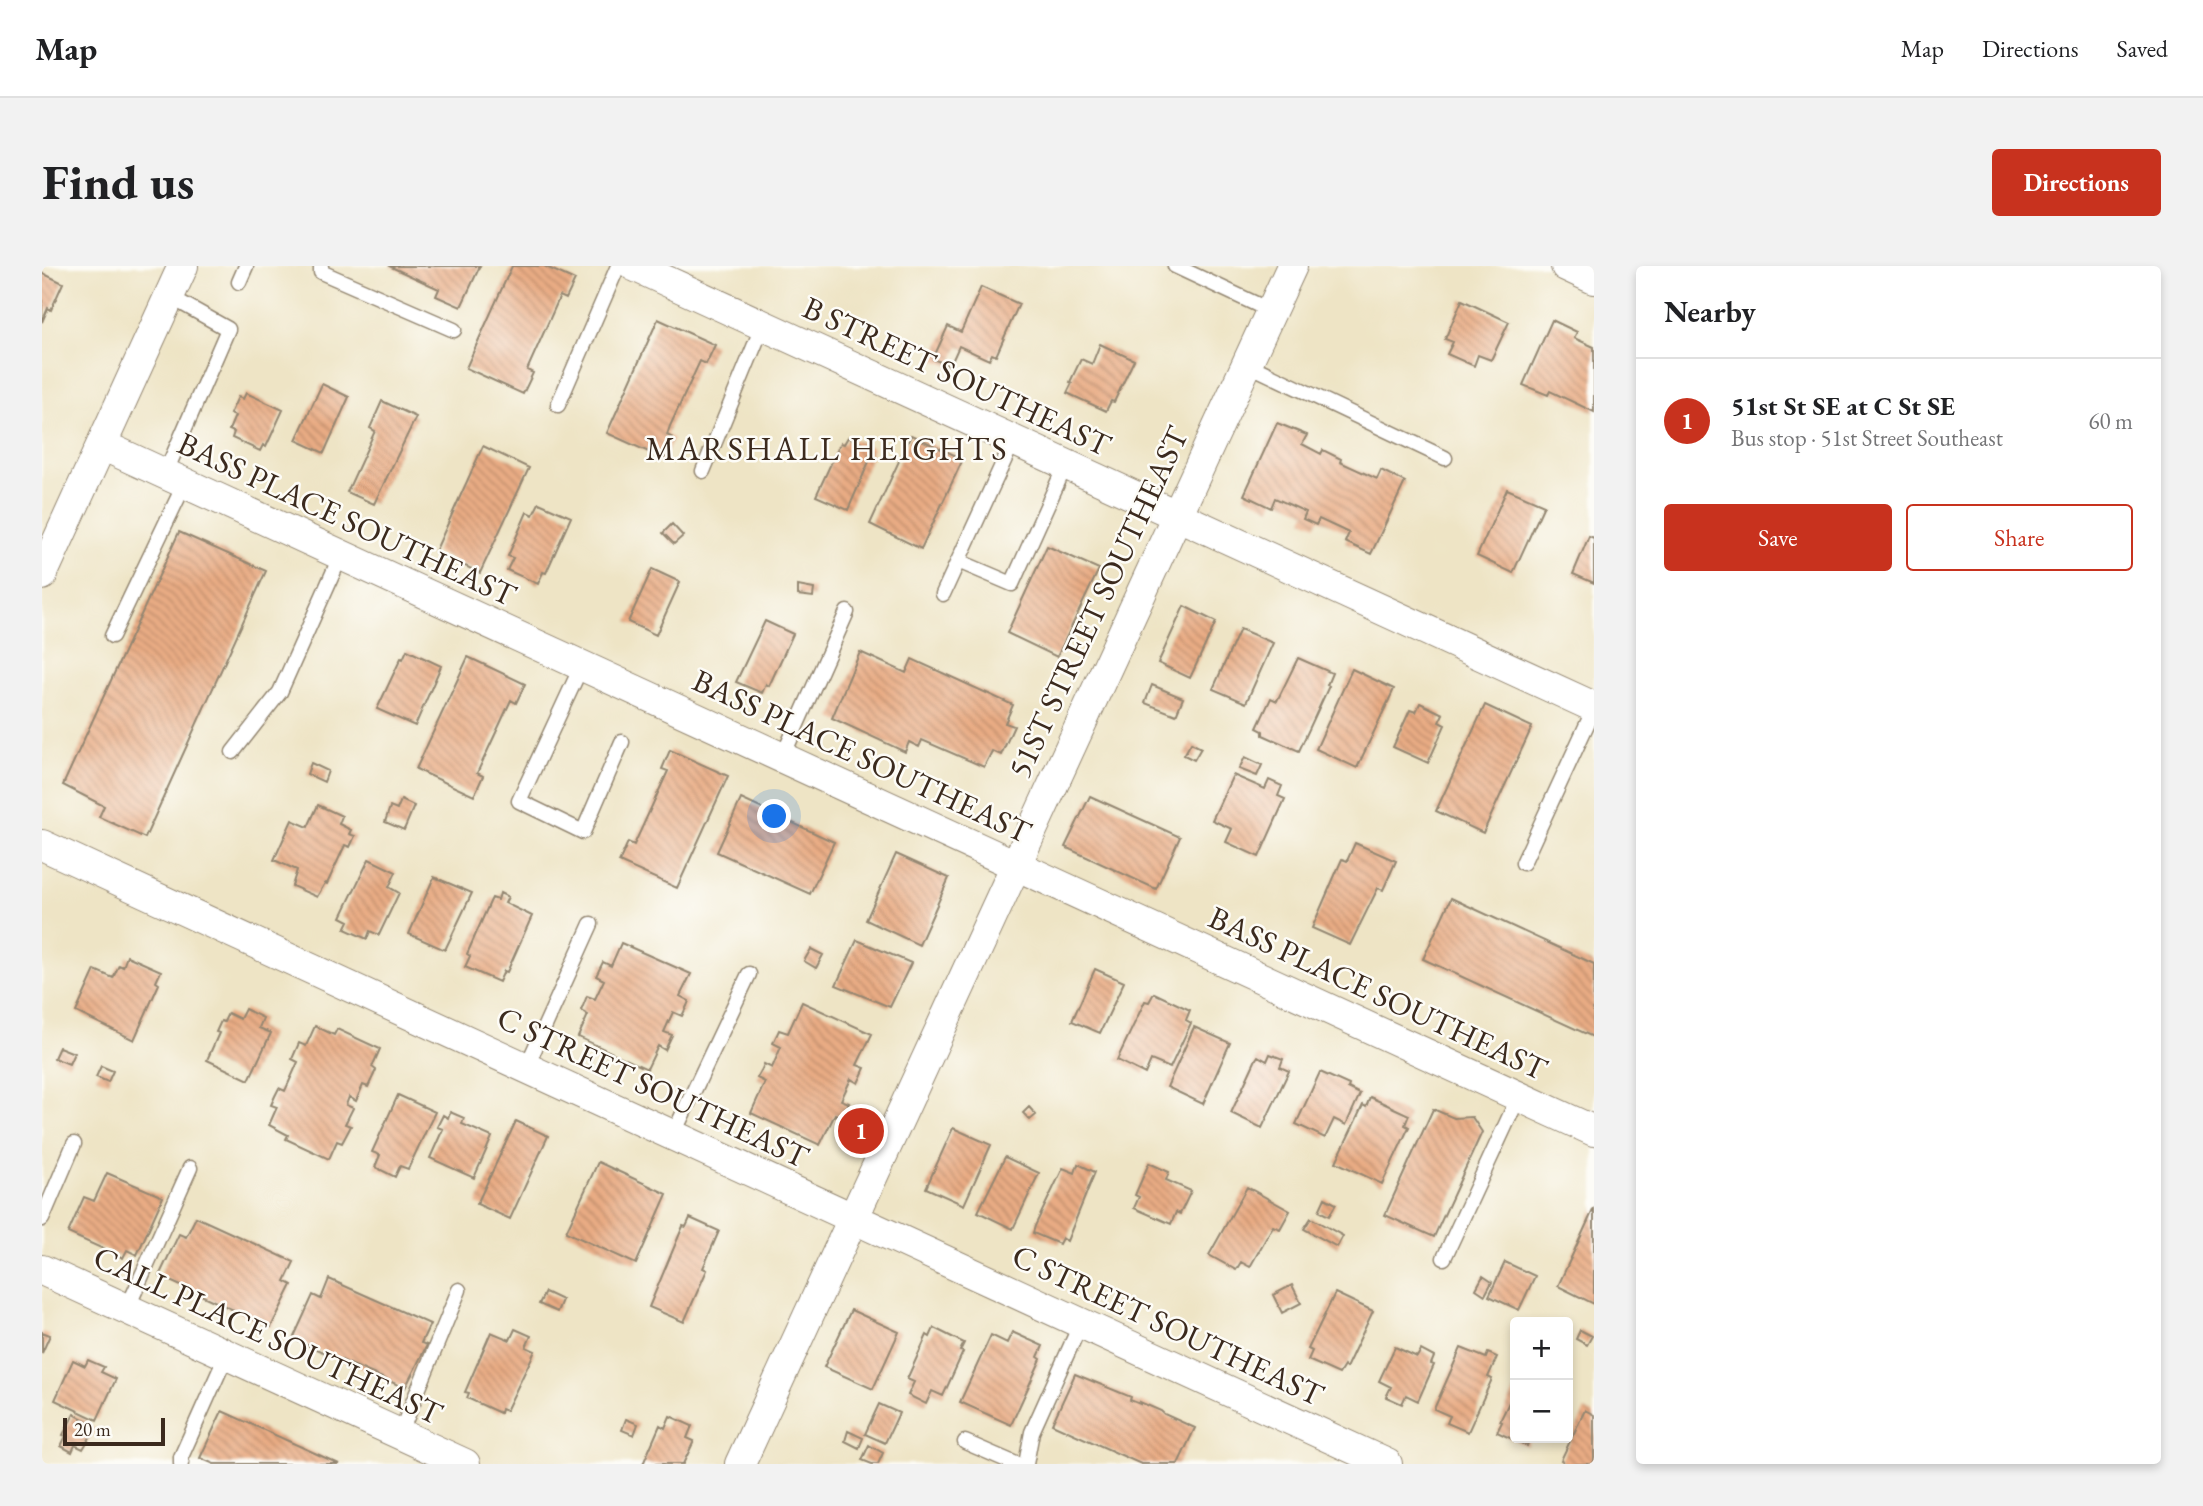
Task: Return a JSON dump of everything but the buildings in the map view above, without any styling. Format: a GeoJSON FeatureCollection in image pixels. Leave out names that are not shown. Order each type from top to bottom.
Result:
{"type":"FeatureCollection","features":[{"type":"Feature","properties":{"kind":"street"},"geometry":{"type":"LineString","coordinates":[[42,575],[183,266]]}},
{"type":"Feature","properties":{"kind":"street","name":"B STREET SOUTHEAST"},"geometry":{"type":"LineString","coordinates":[[634,266],[1594,708]]}},
{"type":"Feature","properties":{"kind":"street","name":"51ST STREET SOUTHEAST"},"geometry":{"type":"LineString","coordinates":[[740,1464],[1292,266]]}},
{"type":"Feature","properties":{"kind":"street"},"geometry":{"type":"LineString","coordinates":[[1566,266],[1594,279]]}},
{"type":"Feature","properties":{"kind":"street","name":"BASS PLACE SOUTHEAST"},"geometry":{"type":"LineString","coordinates":[[102,444],[1594,1131]]}},
{"type":"Feature","properties":{"kind":"street","name":"C STREET SOUTHEAST"},"geometry":{"type":"LineString","coordinates":[[44,851],[853,1217],[1388,1464]]}},
{"type":"Feature","properties":{"kind":"street","name":"CALL PLACE SOUTHEAST"},"geometry":{"type":"LineString","coordinates":[[42,1270],[465,1464]]}},
{"type":"Feature","properties":{"kind":"lane"},"geometry":{"type":"LineString","coordinates":[[239,282],[246,266]]}},
{"type":"Feature","properties":{"kind":"lane"},"geometry":{"type":"LineString","coordinates":[[321,266],[321,272],[454,330]]}},
{"type":"Feature","properties":{"kind":"lane"},"geometry":{"type":"LineString","coordinates":[[558,405],[618,266]]}},
{"type":"Feature","properties":{"kind":"lane"},"geometry":{"type":"LineString","coordinates":[[1175,266],[1271,312]]}},
{"type":"Feature","properties":{"kind":"lane"},"geometry":{"type":"LineString","coordinates":[[112,636],[175,478],[228,329],[169,296]]}},
{"type":"Feature","properties":{"kind":"lane"},"geometry":{"type":"LineString","coordinates":[[703,471],[763,325]]}},
{"type":"Feature","properties":{"kind":"lane"},"geometry":{"type":"LineString","coordinates":[[1247,364],[1446,458]]}},
{"type":"Feature","properties":{"kind":"lane"},"geometry":{"type":"LineString","coordinates":[[943,594],[1014,439]]}},
{"type":"Feature","properties":{"kind":"lane"},"geometry":{"type":"LineString","coordinates":[[958,561],[1012,584],[1066,464]]}},
{"type":"Feature","properties":{"kind":"lane"},"geometry":{"type":"LineString","coordinates":[[233,752],[280,692],[341,555]]}},
{"type":"Feature","properties":{"kind":"lane"},"geometry":{"type":"LineString","coordinates":[[782,758],[847,612]]}},
{"type":"Feature","properties":{"kind":"lane"},"geometry":{"type":"LineString","coordinates":[[582,666],[519,801],[583,832],[622,742]]}},
{"type":"Feature","properties":{"kind":"lane"},"geometry":{"type":"LineString","coordinates":[[1523,863],[1594,708]]}},
{"type":"Feature","properties":{"kind":"lane"},"geometry":{"type":"LineString","coordinates":[[526,1068],[591,924]]}},
{"type":"Feature","properties":{"kind":"lane"},"geometry":{"type":"LineString","coordinates":[[673,1135],[749,974]]}},
{"type":"Feature","properties":{"kind":"lane"},"geometry":{"type":"LineString","coordinates":[[1444,1258],[1518,1096]]}},
{"type":"Feature","properties":{"kind":"lane"},"geometry":{"type":"LineString","coordinates":[[42,1219],[74,1144]]}},
{"type":"Feature","properties":{"kind":"lane"},"geometry":{"type":"LineString","coordinates":[[127,1309],[190,1168]]}},
{"type":"Feature","properties":{"kind":"lane"},"geometry":{"type":"LineString","coordinates":[[400,1434],[458,1290]]}},
{"type":"Feature","properties":{"kind":"lane"},"geometry":{"type":"LineString","coordinates":[[1026,1464],[1032,1432],[1081,1323]]}},
{"type":"Feature","properties":{"kind":"lane"},"geometry":{"type":"LineString","coordinates":[[181,1464],[181,1457],[227,1354]]}},
{"type":"Feature","properties":{"kind":"lane"},"geometry":{"type":"LineString","coordinates":[[965,1442],[1016,1464]]}},
{"type":"Feature","properties":{"kind":"place","name":"51st St SE at C St SE"},"geometry":{"type":"Point","coordinates":[861,1131]}},
{"type":"Feature","properties":{"kind":"district","name":"MARSHALL HEIGHTS"},"geometry":{"type":"Point","coordinates":[827,448]}}]}
